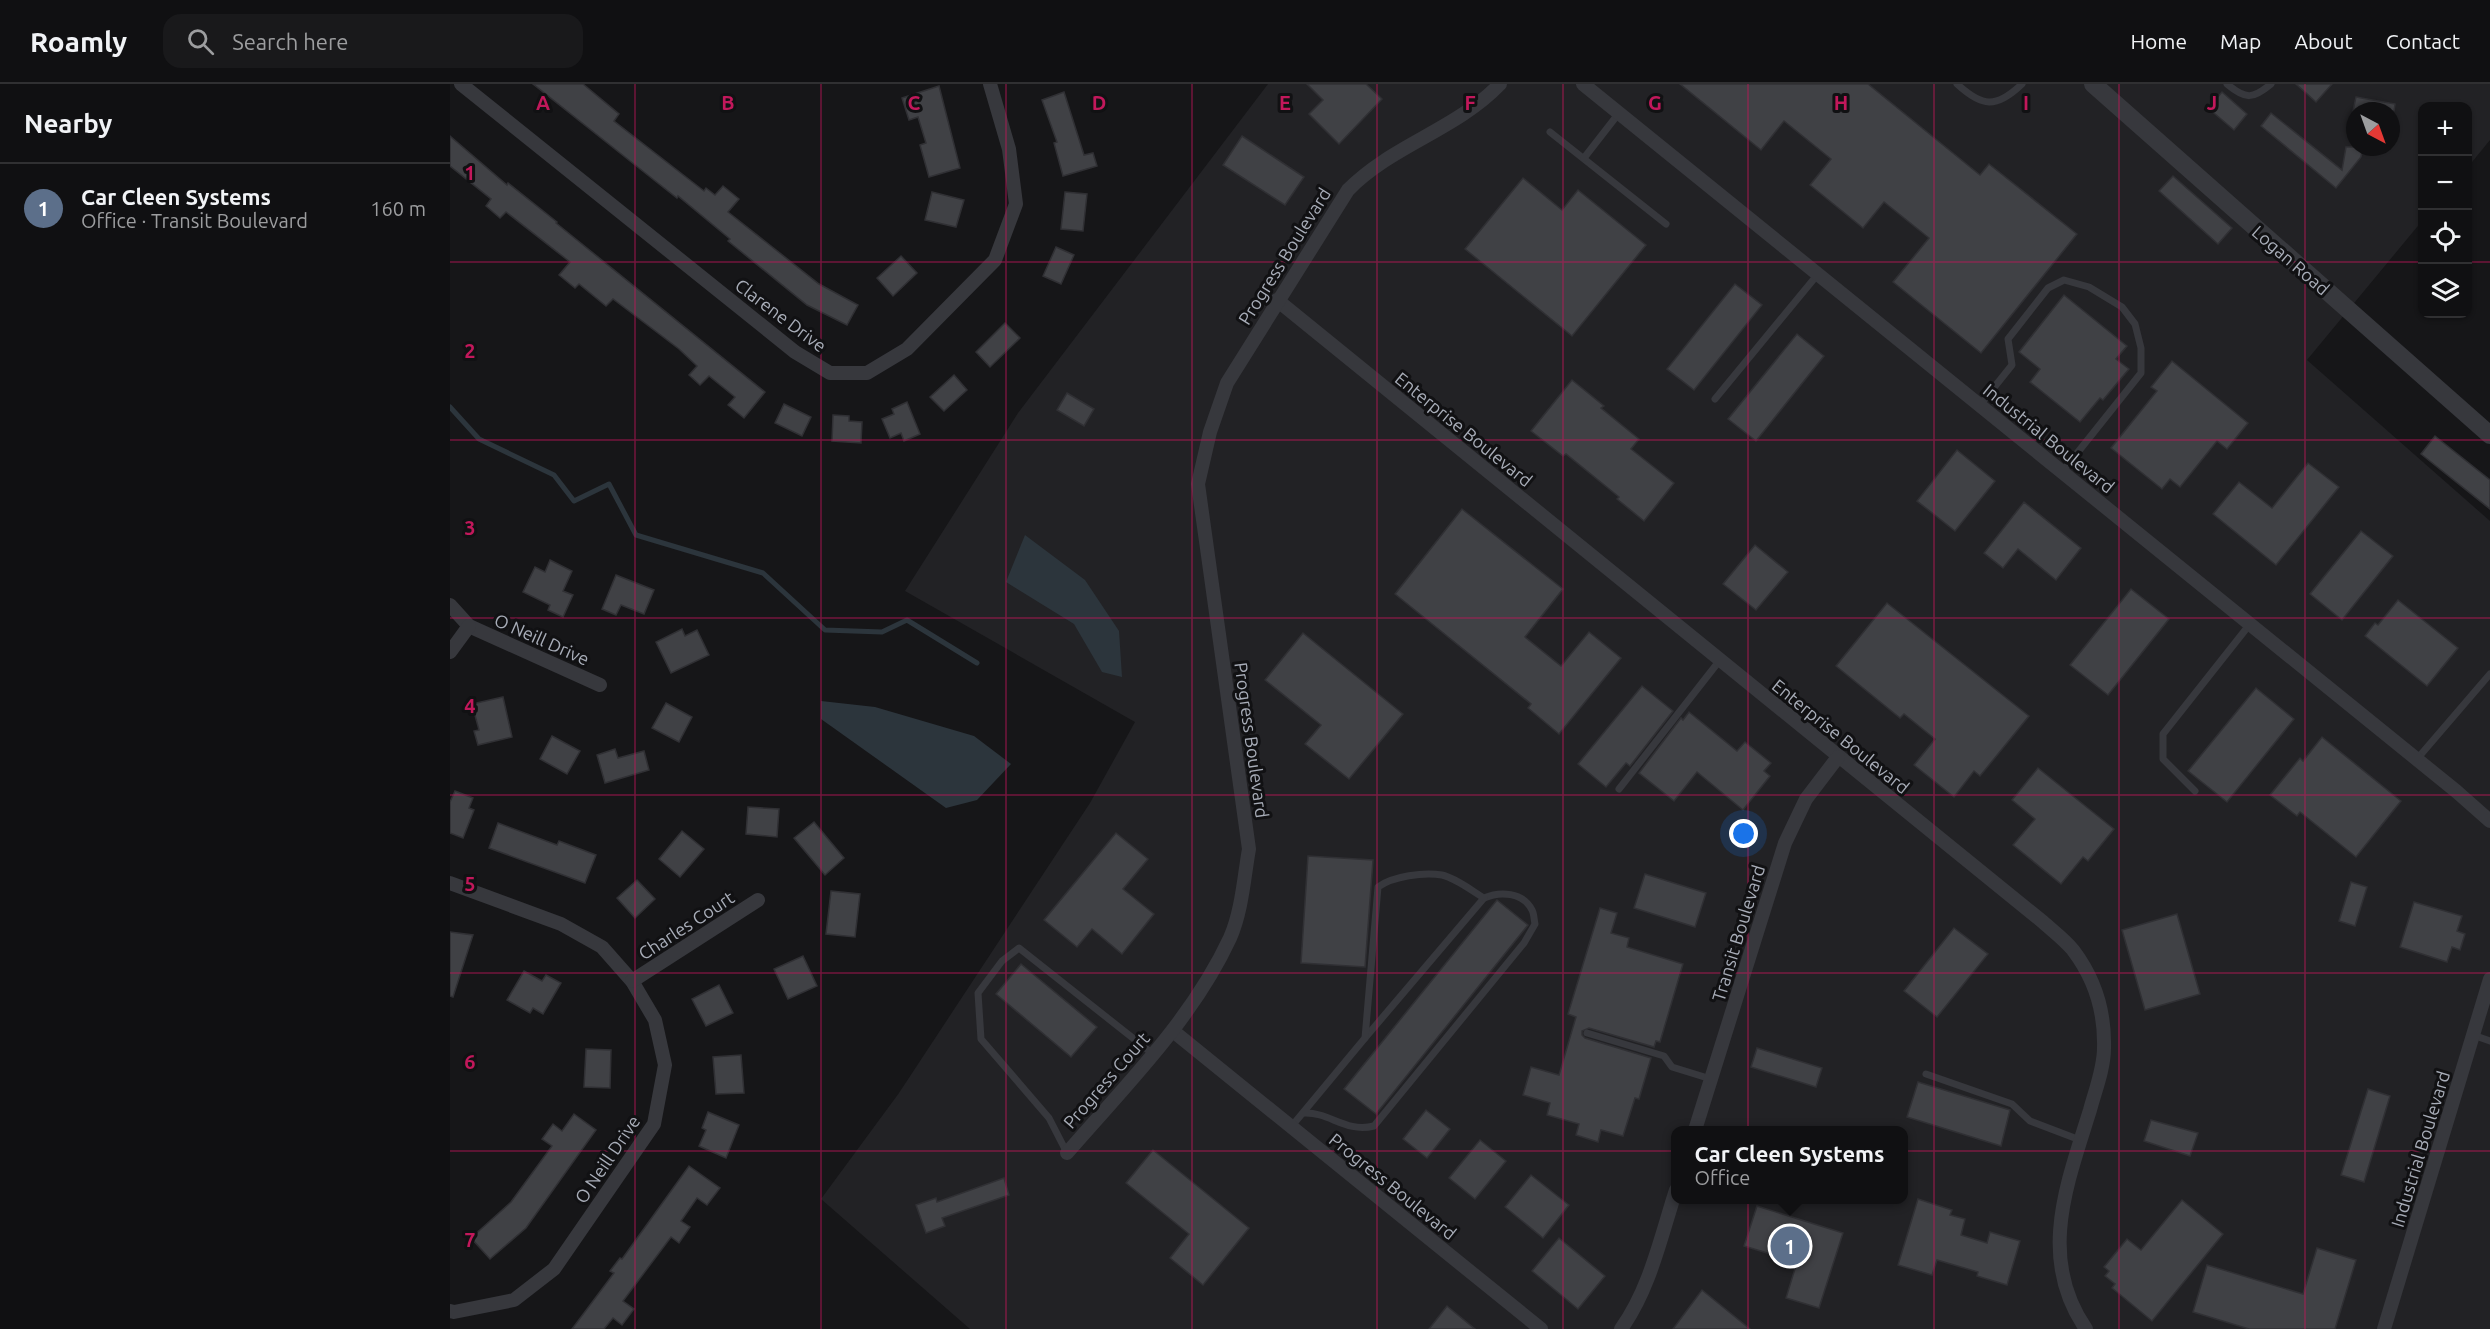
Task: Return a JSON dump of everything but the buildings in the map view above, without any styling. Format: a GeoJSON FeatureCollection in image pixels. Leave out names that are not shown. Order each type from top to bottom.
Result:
{"type":"FeatureCollection","features":[{"type":"Feature","properties":{"kind":"street","name":"Clarene Drive"},"geometry":{"type":"LineString","coordinates":[[461,84],[795,352],[830,373],[867,373],[907,349],[995,260],[1016,204],[1009,149],[990,84]]}},
{"type":"Feature","properties":{"kind":"street","name":"Progress Boulevard"},"geometry":{"type":"LineString","coordinates":[[1500,84],[1488,96],[1446,126],[1365,172],[1348,190],[1227,383],[1210,432],[1198,484],[1249,849],[1231,936],[1212,971],[1173,1031],[1541,1329]]}},
{"type":"Feature","properties":{"kind":"street","name":"Industrial Boulevard"},"geometry":{"type":"LineString","coordinates":[[1583,84],[2417,759],[2490,821]]}},
{"type":"Feature","properties":{"kind":"street","name":"Logan Road"},"geometry":{"type":"LineString","coordinates":[[2093,84],[2490,435]]}},
{"type":"Feature","properties":{"kind":"street","name":"Enterprise Boulevard"},"geometry":{"type":"LineString","coordinates":[[1277,300],[2072,949],[2091,979],[2102,1012],[2104,1050],[2097,1084],[2062,1200],[2058,1256],[2067,1294],[2086,1329]]}},
{"type":"Feature","properties":{"kind":"street","name":"O Neill Drive"},"geometry":{"type":"LineString","coordinates":[[450,605],[469,626],[600,685]]}},
{"type":"Feature","properties":{"kind":"street","name":"O Neill Drive"},"geometry":{"type":"LineString","coordinates":[[450,652],[469,626]]}},
{"type":"Feature","properties":{"kind":"street","name":"Transit Boulevard"},"geometry":{"type":"LineString","coordinates":[[1697,1126],[1785,843],[1806,799],[1838,757]]}},
{"type":"Feature","properties":{"kind":"street","name":"O Neill Drive"},"geometry":{"type":"LineString","coordinates":[[450,883],[561,924],[602,947],[633,981],[655,1020],[665,1065],[654,1124],[554,1269],[514,1300],[450,1311]]}},
{"type":"Feature","properties":{"kind":"street","name":"Charles Court"},"geometry":{"type":"LineString","coordinates":[[633,981],[758,900]]}},
{"type":"Feature","properties":{"kind":"street","name":"Industrial Boulevard"},"geometry":{"type":"LineString","coordinates":[[2384,1329],[2490,979]]}},
{"type":"Feature","properties":{"kind":"street","name":"Progress Court"},"geometry":{"type":"LineString","coordinates":[[1067,1153],[1173,1031]]}},
{"type":"Feature","properties":{"kind":"street"},"geometry":{"type":"LineString","coordinates":[[1621,1329],[1628,1320],[1650,1272],[1672,1204]]}},
{"type":"Feature","properties":{"kind":"lane"},"geometry":{"type":"LineString","coordinates":[[1957,84],[1972,98],[1988,104],[2005,99],[2022,84]]}},
{"type":"Feature","properties":{"kind":"lane"},"geometry":{"type":"LineString","coordinates":[[2227,84],[2248,97],[2257,95],[2271,84]]}},
{"type":"Feature","properties":{"kind":"lane"},"geometry":{"type":"LineString","coordinates":[[1584,158],[1619,113]]}},
{"type":"Feature","properties":{"kind":"lane"},"geometry":{"type":"LineString","coordinates":[[1550,132],[1666,224]]}},
{"type":"Feature","properties":{"kind":"lane"},"geometry":{"type":"LineString","coordinates":[[1715,399],[1818,274]]}},
{"type":"Feature","properties":{"kind":"lane"},"geometry":{"type":"LineString","coordinates":[[1980,405],[2012,365],[2008,339],[2048,288],[2064,280],[2089,287],[2122,307],[2134,324],[2141,348],[2141,373],[2062,472]]}},
{"type":"Feature","properties":{"kind":"lane"},"geometry":{"type":"LineString","coordinates":[[2195,791],[2163,759],[2163,734],[2250,624]]}},
{"type":"Feature","properties":{"kind":"lane"},"geometry":{"type":"LineString","coordinates":[[1619,789],[1720,660]]}},
{"type":"Feature","properties":{"kind":"lane"},"geometry":{"type":"LineString","coordinates":[[2417,759],[2490,674]]}},
{"type":"Feature","properties":{"kind":"lane"},"geometry":{"type":"LineString","coordinates":[[1365,1038],[1369,1019],[1369,981],[1378,887],[1386,881],[1420,875],[1444,875],[1484,898]]}},
{"type":"Feature","properties":{"kind":"lane"},"geometry":{"type":"LineString","coordinates":[[1292,1127],[1484,898],[1495,893],[1516,895],[1532,909],[1535,924],[1524,943],[1374,1126],[1361,1129],[1340,1124],[1314,1112],[1304,1113]]}},
{"type":"Feature","properties":{"kind":"lane"},"geometry":{"type":"LineString","coordinates":[[1067,1153],[1049,1118],[981,1039],[978,993],[1002,961],[1019,948],[1153,1054]]}},
{"type":"Feature","properties":{"kind":"lane"},"geometry":{"type":"LineString","coordinates":[[1587,1033],[1664,1056],[1672,1066],[1711,1079]]}},
{"type":"Feature","properties":{"kind":"lane"},"geometry":{"type":"LineString","coordinates":[[2473,1035],[2490,1041]]}},
{"type":"Feature","properties":{"kind":"lane"},"geometry":{"type":"LineString","coordinates":[[1926,1074],[2012,1104],[2030,1120],[2080,1140]]}},
{"type":"Feature","properties":{"kind":"shaded area"},"geometry":{"type":"Polygon","coordinates":[[[1268,84],[2490,84],[2490,140],[2472,162],[2472,102],[2418,102],[2418,226],[2307,360],[2490,521],[2490,1329],[970,1329],[821,1199],[899,1093],[1090,803],[1135,722],[905,591],[1018,413],[1268,84]]]}},
{"type":"Feature","properties":{"kind":"shaded area"},"geometry":{"type":"Polygon","coordinates":[[[1025,535],[1085,580],[1119,631],[1122,677],[1102,672],[1074,624],[1006,582],[1025,535]]]}},
{"type":"Feature","properties":{"kind":"shaded area"},"geometry":{"type":"Polygon","coordinates":[[[821,701],[875,707],[974,736],[1011,764],[977,800],[946,808],[821,719],[821,701]]]}},
{"type":"Feature","properties":{"kind":"waterway"},"geometry":{"type":"LineString","coordinates":[[450,407],[479,439],[554,475],[574,501],[609,484],[636,535],[763,573],[825,630],[882,632],[907,620],[977,663]]}},
{"type":"Feature","properties":{"kind":"place","name":"Car Cleen Systems"},"geometry":{"type":"Point","coordinates":[1790,1246]}}]}
